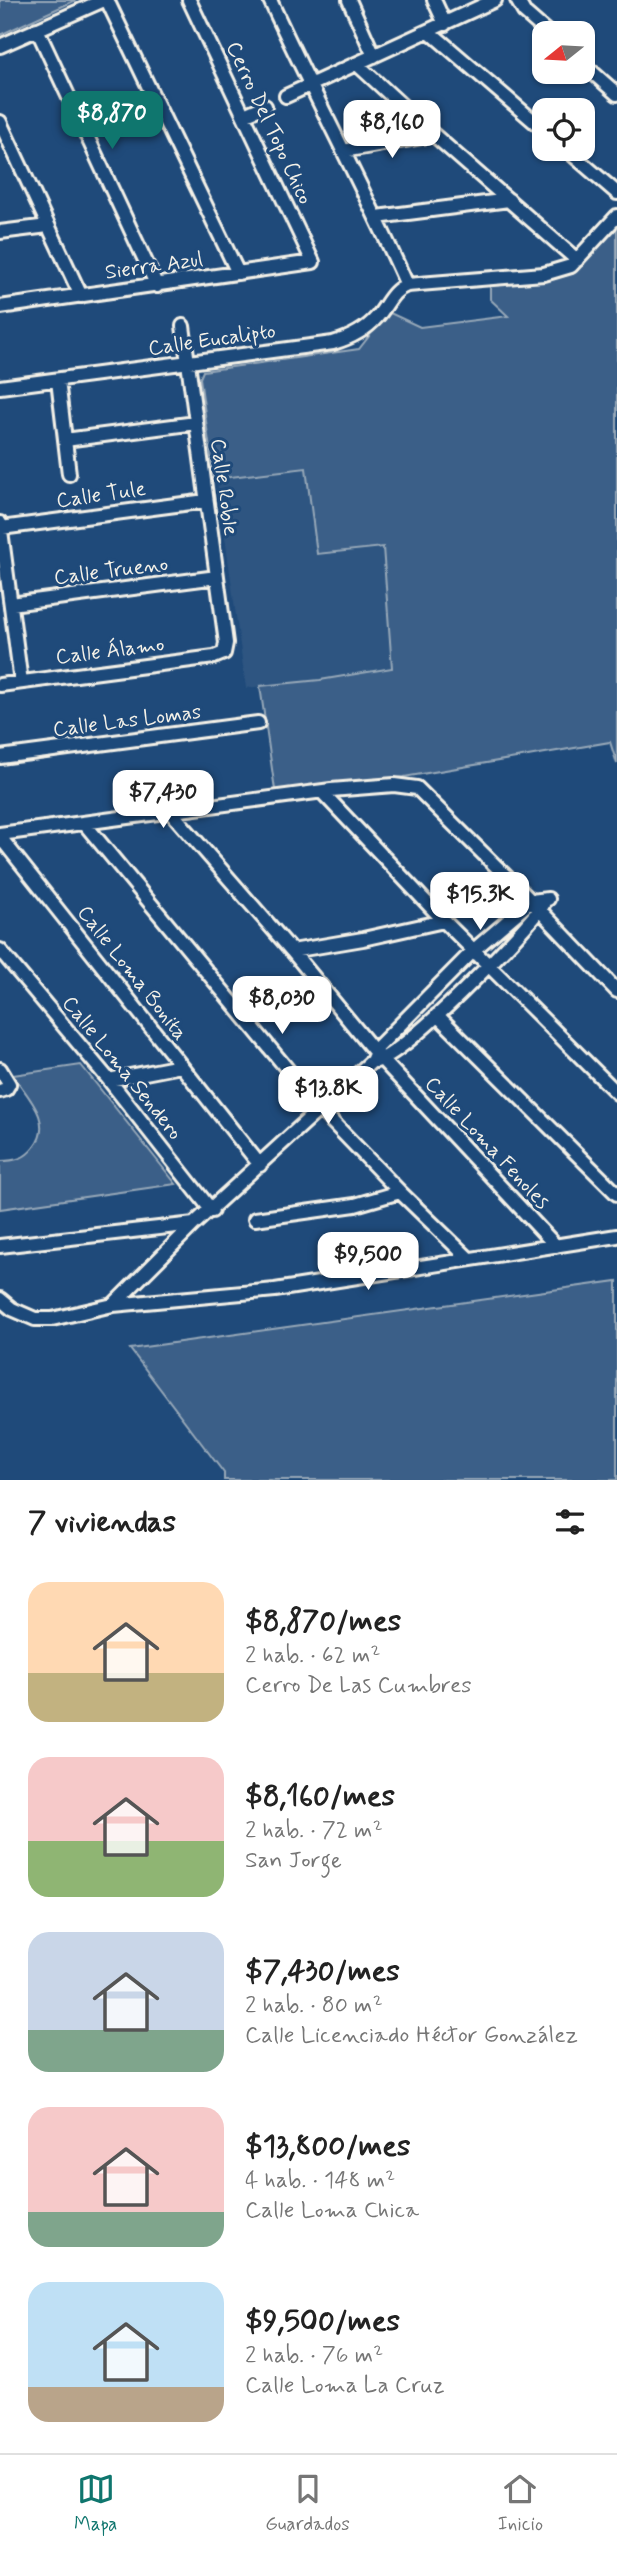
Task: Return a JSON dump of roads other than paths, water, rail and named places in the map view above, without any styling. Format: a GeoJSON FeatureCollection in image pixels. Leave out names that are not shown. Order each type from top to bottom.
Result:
{"type":"FeatureCollection","features":[{"type":"Feature","properties":{"kind":"street"},"geometry":{"type":"LineString","coordinates":[[0,46],[106,0],[238,274]]}},
{"type":"Feature","properties":{"kind":"street","name":"Cerro Del Topo Chico"},"geometry":{"type":"LineString","coordinates":[[189,0],[313,262]]}},
{"type":"Feature","properties":{"kind":"street"},"geometry":{"type":"LineString","coordinates":[[270,0],[407,285],[556,272],[571,266],[617,216]]}},
{"type":"Feature","properties":{"kind":"street"},"geometry":{"type":"LineString","coordinates":[[349,0],[374,56]]}},
{"type":"Feature","properties":{"kind":"street"},"geometry":{"type":"LineString","coordinates":[[434,0],[445,24]]}},
{"type":"Feature","properties":{"kind":"street"},"geometry":{"type":"LineString","coordinates":[[286,96],[495,0]]}},
{"type":"Feature","properties":{"kind":"street"},"geometry":{"type":"LineString","coordinates":[[517,0],[524,12],[534,21]]}},
{"type":"Feature","properties":{"kind":"street"},"geometry":{"type":"LineString","coordinates":[[37,29],[158,286]]}},
{"type":"Feature","properties":{"kind":"street"},"geometry":{"type":"LineString","coordinates":[[429,31],[532,120]]}},
{"type":"Feature","properties":{"kind":"street"},"geometry":{"type":"LineString","coordinates":[[357,64],[577,260]]}},
{"type":"Feature","properties":{"kind":"street"},"geometry":{"type":"LineString","coordinates":[[595,75],[617,94]]}},
{"type":"Feature","properties":{"kind":"street"},"geometry":{"type":"LineString","coordinates":[[244,115],[265,106]]}},
{"type":"Feature","properties":{"kind":"street"},"geometry":{"type":"LineString","coordinates":[[0,122],[80,296]]}},
{"type":"Feature","properties":{"kind":"street"},"geometry":{"type":"LineString","coordinates":[[343,151],[435,135]]}},
{"type":"Feature","properties":{"kind":"street"},"geometry":{"type":"LineString","coordinates":[[580,161],[617,193]]}},
{"type":"Feature","properties":{"kind":"street"},"geometry":{"type":"LineString","coordinates":[[377,218],[509,200]]}},
{"type":"Feature","properties":{"kind":"street"},"geometry":{"type":"LineString","coordinates":[[0,232],[48,226]]}},
{"type":"Feature","properties":{"kind":"street","name":"Sierra Azul"},"geometry":{"type":"LineString","coordinates":[[0,307],[313,262]]}},
{"type":"Feature","properties":{"kind":"street","name":"Calle Eucalipto"},"geometry":{"type":"LineString","coordinates":[[0,387],[333,343],[359,334],[376,319],[396,291],[407,285]]}},
{"type":"Feature","properties":{"kind":"street","name":"Calle Roble"},"geometry":{"type":"LineString","coordinates":[[183,326],[226,643],[224,653]]}},
{"type":"Feature","properties":{"kind":"street"},"geometry":{"type":"LineString","coordinates":[[58,380],[69,474]]}},
{"type":"Feature","properties":{"kind":"street"},"geometry":{"type":"LineString","coordinates":[[65,440],[196,423]]}},
{"type":"Feature","properties":{"kind":"street","name":"Calle Tule"},"geometry":{"type":"LineString","coordinates":[[0,525],[206,501]]}},
{"type":"Feature","properties":{"kind":"street"},"geometry":{"type":"LineString","coordinates":[[0,525],[21,682]]}},
{"type":"Feature","properties":{"kind":"street","name":"Calle Trueno"},"geometry":{"type":"LineString","coordinates":[[11,604],[217,577]]}},
{"type":"Feature","properties":{"kind":"street","name":"Calle Álamo"},"geometry":{"type":"LineString","coordinates":[[0,685],[214,657],[224,653]]}},
{"type":"Feature","properties":{"kind":"street","name":"Calle Las Lomas"},"geometry":{"type":"LineString","coordinates":[[0,757],[258,723]]}},
{"type":"Feature","properties":{"kind":"street"},"geometry":{"type":"LineString","coordinates":[[0,836],[322,792],[404,785],[417,788],[617,990]]}},
{"type":"Feature","properties":{"kind":"street"},"geometry":{"type":"LineString","coordinates":[[322,792],[444,921],[617,1093]]}},
{"type":"Feature","properties":{"kind":"street","name":"Calle Loma Fenoles"},"geometry":{"type":"LineString","coordinates":[[171,812],[292,951],[376,1057],[556,1246]]}},
{"type":"Feature","properties":{"kind":"street"},"geometry":{"type":"LineString","coordinates":[[84,823],[321,1110],[469,1259]]}},
{"type":"Feature","properties":{"kind":"street","name":"Calle Loma Bonita"},"geometry":{"type":"LineString","coordinates":[[0,836],[261,1165]]}},
{"type":"Feature","properties":{"kind":"street"},"geometry":{"type":"LineString","coordinates":[[113,1305],[194,1224],[212,1211],[376,1057],[475,949],[535,905]]}},
{"type":"Feature","properties":{"kind":"street"},"geometry":{"type":"LineString","coordinates":[[376,1057],[437,1015],[490,964],[535,905]]}},
{"type":"Feature","properties":{"kind":"street"},"geometry":{"type":"LineString","coordinates":[[292,951],[444,921]]}},
{"type":"Feature","properties":{"kind":"street","name":"Calle Loma Sendero"},"geometry":{"type":"LineString","coordinates":[[0,950],[212,1211]]}},
{"type":"Feature","properties":{"kind":"street"},"geometry":{"type":"LineString","coordinates":[[437,1015],[617,1194]]}},
{"type":"Feature","properties":{"kind":"street"},"geometry":{"type":"LineString","coordinates":[[108,1080],[181,1066]]}},
{"type":"Feature","properties":{"kind":"street"},"geometry":{"type":"LineString","coordinates":[[0,1069],[4,1087]]}},
{"type":"Feature","properties":{"kind":"street"},"geometry":{"type":"LineString","coordinates":[[255,1219],[355,1205],[400,1192]]}},
{"type":"Feature","properties":{"kind":"street"},"geometry":{"type":"LineString","coordinates":[[0,1246],[194,1224]]}},
{"type":"Feature","properties":{"kind":"street"},"geometry":{"type":"LineString","coordinates":[[0,1299],[12,1309],[35,1319],[52,1319],[113,1305],[275,1290],[617,1236]]}}]}
